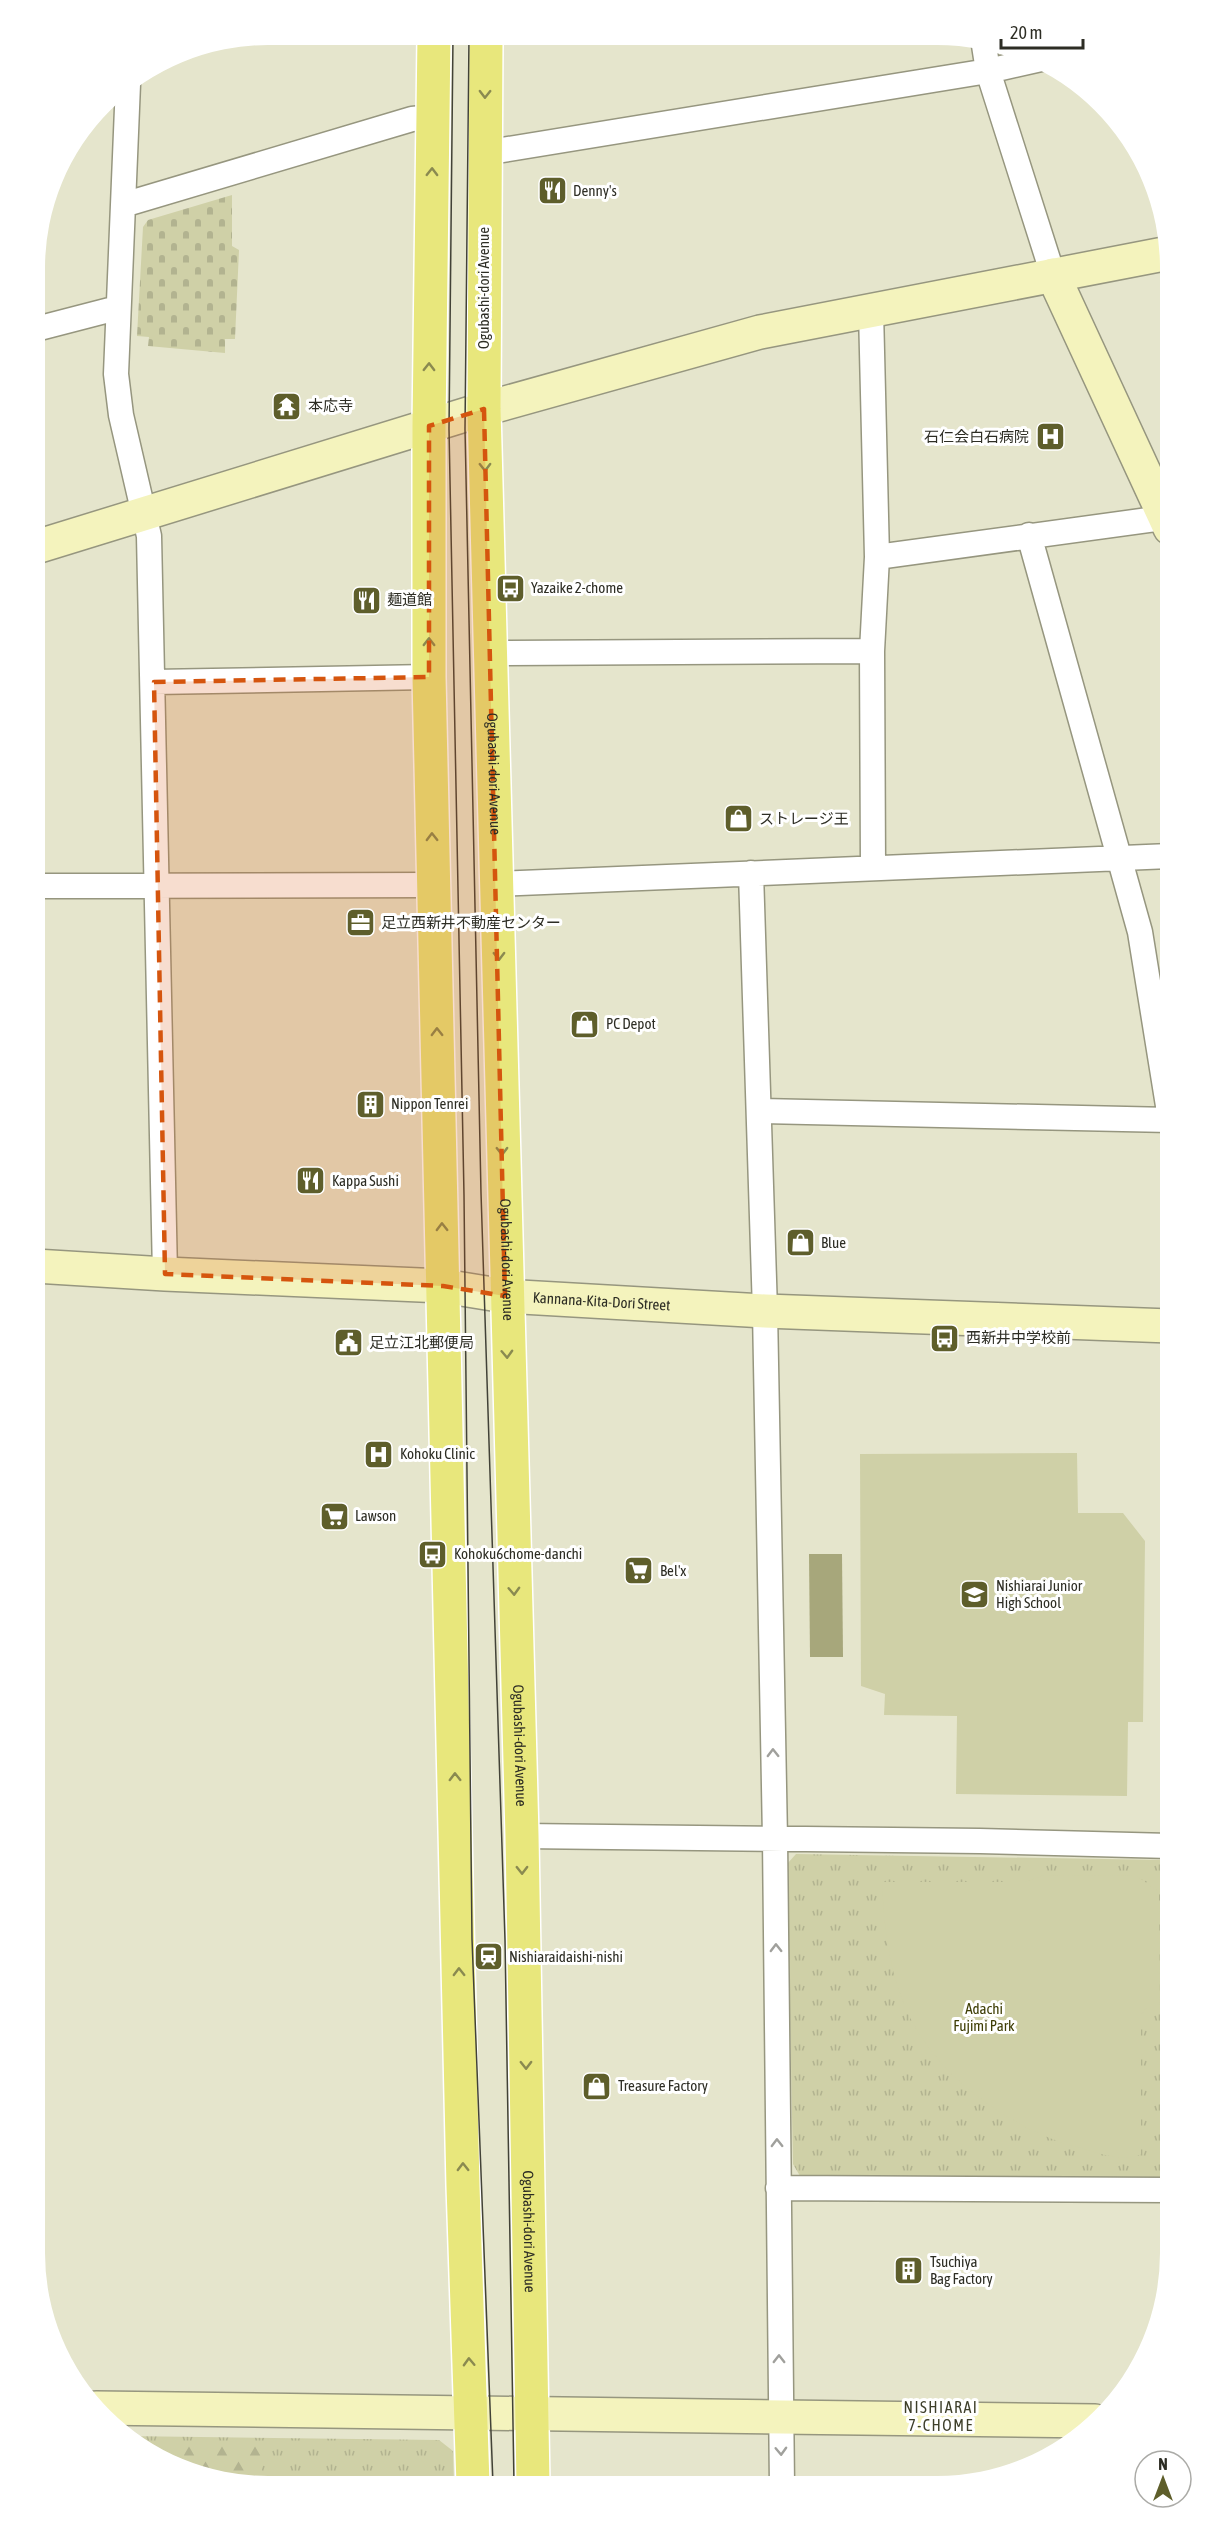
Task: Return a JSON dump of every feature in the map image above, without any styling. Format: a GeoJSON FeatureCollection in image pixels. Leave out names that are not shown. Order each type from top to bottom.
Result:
{"type":"FeatureCollection","features":[{"type":"Feature","properties":{"kind":"main road"},"geometry":{"type":"LineString","coordinates":[[434,45],[429,426],[429,677],[463,2186],[473,2476]]}},
{"type":"Feature","properties":{"kind":"main road","name":"Ogubashi-dori Avenue"},"geometry":{"type":"LineString","coordinates":[[486,45],[484,409],[498,884],[505,1296],[522,1836],[533,2476]]}},
{"type":"Feature","properties":{"kind":"street"},"geometry":{"type":"LineString","coordinates":[[985,50],[988,71],[1053,275],[1160,502]]}},
{"type":"Feature","properties":{"kind":"street"},"geometry":{"type":"LineString","coordinates":[[484,153],[988,71],[1024,63]]}},
{"type":"Feature","properties":{"kind":"street"},"geometry":{"type":"LineString","coordinates":[[128,95],[116,374],[121,415],[149,536],[154,682],[165,1274]]}},
{"type":"Feature","properties":{"kind":"street"},"geometry":{"type":"LineString","coordinates":[[123,205],[412,119],[432,117]]}},
{"type":"Feature","properties":{"kind":"street"},"geometry":{"type":"LineString","coordinates":[[45,544],[484,409],[760,332],[1160,256]]}},
{"type":"Feature","properties":{"kind":"street"},"geometry":{"type":"LineString","coordinates":[[45,326],[117,308]]}},
{"type":"Feature","properties":{"kind":"street"},"geometry":{"type":"LineString","coordinates":[[871,311],[877,557],[872,651],[873,867]]}},
{"type":"Feature","properties":{"kind":"street"},"geometry":{"type":"LineString","coordinates":[[877,557],[1029,535],[1160,522]]}},
{"type":"Feature","properties":{"kind":"street"},"geometry":{"type":"LineString","coordinates":[[1029,535],[1140,932],[1160,1057]]}},
{"type":"Feature","properties":{"kind":"street"},"geometry":{"type":"LineString","coordinates":[[490,653],[872,651]]}},
{"type":"Feature","properties":{"kind":"street"},"geometry":{"type":"LineString","coordinates":[[154,682],[429,677]]}},
{"type":"Feature","properties":{"kind":"street"},"geometry":{"type":"LineString","coordinates":[[498,884],[1160,856]]}},
{"type":"Feature","properties":{"kind":"street"},"geometry":{"type":"LineString","coordinates":[[751,873],[765,1311],[775,1839],[782,2476]]}},
{"type":"Feature","properties":{"kind":"street"},"geometry":{"type":"LineString","coordinates":[[45,886],[433,885]]}},
{"type":"Feature","properties":{"kind":"street"},"geometry":{"type":"LineString","coordinates":[[759,1111],[1160,1119]]}},
{"type":"Feature","properties":{"kind":"street","name":"Kannana-Kita-Dori Street"},"geometry":{"type":"LineString","coordinates":[[45,1267],[443,1286],[505,1296],[765,1311],[1160,1326]]}},
{"type":"Feature","properties":{"kind":"street"},"geometry":{"type":"LineString","coordinates":[[522,1836],[1160,1846]]}},
{"type":"Feature","properties":{"kind":"street"},"geometry":{"type":"LineString","coordinates":[[778,2188],[1160,2190]]}},
{"type":"Feature","properties":{"kind":"street"},"geometry":{"type":"LineString","coordinates":[[107,2408],[1084,2421]]}},
{"type":"Feature","properties":{"kind":"highlighted area"},"geometry":{"type":"Polygon","coordinates":[[[484,409],[505,1296],[443,1286],[165,1274],[154,682],[429,677],[429,426],[484,409]]]}},
{"type":"Feature","properties":{"kind":"green space"},"geometry":{"type":"Polygon","coordinates":[[[232,195],[232,246],[239,250],[235,339],[225,339],[225,353],[148,346],[149,337],[137,336],[143,227],[148,220],[232,195]]]}},
{"type":"Feature","properties":{"kind":"green space"},"geometry":{"type":"Polygon","coordinates":[[[1077,1453],[1078,1513],[1123,1513],[1145,1541],[1143,1722],[1128,1722],[1127,1796],[956,1794],[957,1716],[884,1715],[885,1694],[861,1686],[860,1454],[1077,1453]]]}},
{"type":"Feature","properties":{"kind":"green space","name":"Adachi Fujimi Park"},"geometry":{"type":"Polygon","coordinates":[[[796,1854],[1160,1860],[1160,2179],[800,2176],[793,2164],[787,1864],[796,1854]]]}},
{"type":"Feature","properties":{"kind":"green space"},"geometry":{"type":"Polygon","coordinates":[[[1044,1875],[1137,1876],[1159,1892],[1160,2007],[1147,2007],[1141,2015],[1141,2154],[1134,2157],[1108,2156],[1062,2143],[1018,2123],[988,2104],[960,2082],[937,2059],[919,2034],[896,1980],[884,1917],[882,1882],[1025,1882],[1044,1875]]]}},
{"type":"Feature","properties":{"kind":"green space"},"geometry":{"type":"Polygon","coordinates":[[[141,2436],[439,2440],[453,2451],[454,2476],[253,2476],[224,2472],[196,2464],[169,2453],[141,2436]]]}},
{"type":"Feature","properties":{"kind":"green space"},"geometry":{"type":"Polygon","coordinates":[[[151,2442],[260,2445],[263,2476],[253,2476],[224,2472],[196,2464],[151,2442]]]}},
{"type":"Feature","properties":{"kind":"shaded area"},"geometry":{"type":"Polygon","coordinates":[[[809,1554],[842,1554],[843,1657],[810,1657],[809,1554]]]}},
{"type":"Feature","properties":{"kind":"tram line"},"geometry":{"type":"LineString","coordinates":[[453,45],[449,429],[464,1195],[472,1939],[493,2476]]}},
{"type":"Feature","properties":{"kind":"tram line"},"geometry":{"type":"LineString","coordinates":[[469,45],[465,429],[481,1193],[505,1940],[514,2476]]}},
{"type":"Feature","properties":{"kind":"place","name":"Denny's"},"geometry":{"type":"Point","coordinates":[552,191]}},
{"type":"Feature","properties":{"kind":"place","name":"本応寺"},"geometry":{"type":"Point","coordinates":[287,406]}},
{"type":"Feature","properties":{"kind":"place","name":"石仁会白石病院"},"geometry":{"type":"Point","coordinates":[1050,437]}},
{"type":"Feature","properties":{"kind":"place","name":"Yazaike 2-chome"},"geometry":{"type":"Point","coordinates":[510,588]}},
{"type":"Feature","properties":{"kind":"place","name":"麺道館"},"geometry":{"type":"Point","coordinates":[366,600]}},
{"type":"Feature","properties":{"kind":"place","name":"ストレージ王"},"geometry":{"type":"Point","coordinates":[738,819]}},
{"type":"Feature","properties":{"kind":"place","name":"足立西新井不動産センター"},"geometry":{"type":"Point","coordinates":[360,923]}},
{"type":"Feature","properties":{"kind":"place","name":"PC Depot"},"geometry":{"type":"Point","coordinates":[585,1024]}},
{"type":"Feature","properties":{"kind":"place","name":"Nippon Tenrei"},"geometry":{"type":"Point","coordinates":[370,1104]}},
{"type":"Feature","properties":{"kind":"place","name":"Kappa Sushi"},"geometry":{"type":"Point","coordinates":[311,1181]}},
{"type":"Feature","properties":{"kind":"place","name":"Blue"},"geometry":{"type":"Point","coordinates":[800,1243]}},
{"type":"Feature","properties":{"kind":"place","name":"西新井中学校前"},"geometry":{"type":"Point","coordinates":[945,1338]}},
{"type":"Feature","properties":{"kind":"place","name":"足立江北郵便局"},"geometry":{"type":"Point","coordinates":[348,1343]}},
{"type":"Feature","properties":{"kind":"place","name":"Kohoku Clinic"},"geometry":{"type":"Point","coordinates":[379,1454]}},
{"type":"Feature","properties":{"kind":"place","name":"Lawson"},"geometry":{"type":"Point","coordinates":[334,1516]}},
{"type":"Feature","properties":{"kind":"place","name":"Kohoku6chome-danchi"},"geometry":{"type":"Point","coordinates":[433,1554]}},
{"type":"Feature","properties":{"kind":"place","name":"Bel'x"},"geometry":{"type":"Point","coordinates":[639,1571]}},
{"type":"Feature","properties":{"kind":"place","name":"Nishiarai Junior High School"},"geometry":{"type":"Point","coordinates":[975,1595]}},
{"type":"Feature","properties":{"kind":"place","name":"Nishiaraidaishi-nishi"},"geometry":{"type":"Point","coordinates":[488,1957]}},
{"type":"Feature","properties":{"kind":"place","name":"Treasure Factory"},"geometry":{"type":"Point","coordinates":[597,2086]}},
{"type":"Feature","properties":{"kind":"place","name":"Tsuchiya Bag Factory"},"geometry":{"type":"Point","coordinates":[909,2271]}},
{"type":"Feature","properties":{"kind":"district","name":"NISHIARAI 7-CHOME"},"geometry":{"type":"Point","coordinates":[941,2416]}}]}
